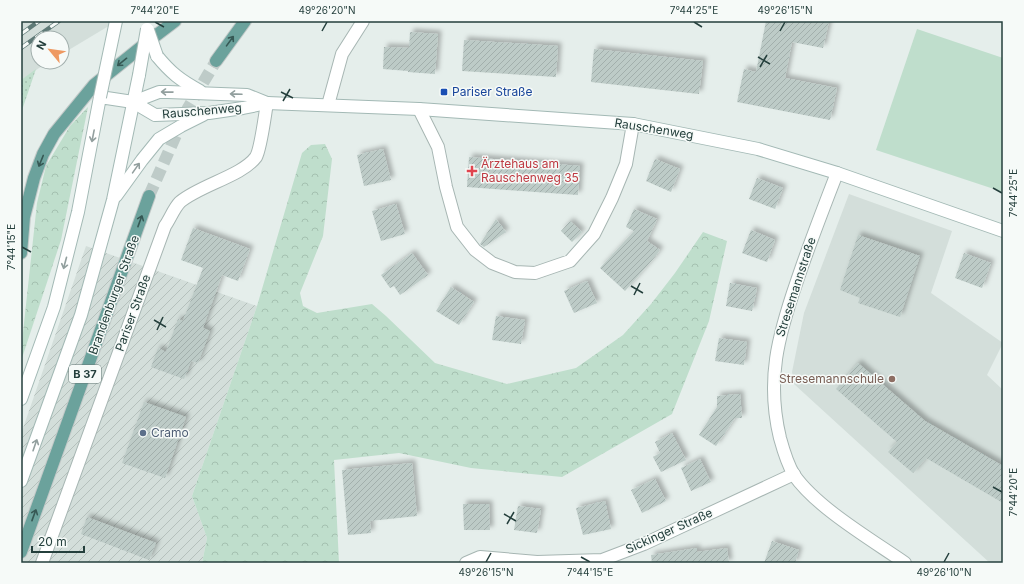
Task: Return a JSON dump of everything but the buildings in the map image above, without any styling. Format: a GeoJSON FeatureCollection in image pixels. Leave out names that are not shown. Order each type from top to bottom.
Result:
{"type":"FeatureCollection","features":[{"type":"Feature","properties":{"kind":"main road"},"geometry":{"type":"LineString","coordinates":[[21,253],[24,217],[34,178],[54,134],[94,85],[175,21]]}},
{"type":"Feature","properties":{"kind":"main road"},"geometry":{"type":"LineString","coordinates":[[216,61],[245,21]]}},
{"type":"Feature","properties":{"kind":"main road","name":"Brandenburger Straße"},"geometry":{"type":"LineString","coordinates":[[21,552],[149,196]]}},
{"type":"Feature","properties":{"kind":"street"},"geometry":{"type":"LineString","coordinates":[[21,399],[54,307],[78,212],[116,21]]}},
{"type":"Feature","properties":{"kind":"street"},"geometry":{"type":"LineString","coordinates":[[328,105],[342,54],[363,21]]}},
{"type":"Feature","properties":{"kind":"street"},"geometry":{"type":"LineString","coordinates":[[148,25],[156,56],[182,81],[203,93]]}},
{"type":"Feature","properties":{"kind":"street"},"geometry":{"type":"LineString","coordinates":[[21,481],[81,315],[113,200],[148,25]]}},
{"type":"Feature","properties":{"kind":"street","name":"Rauschenweg"},"geometry":{"type":"LineString","coordinates":[[133,102],[159,92],[247,95],[267,103]]}},
{"type":"Feature","properties":{"kind":"street"},"geometry":{"type":"LineString","coordinates":[[100,97],[133,102]]}},
{"type":"Feature","properties":{"kind":"street","name":"Rauschenweg"},"geometry":{"type":"LineString","coordinates":[[133,102],[155,115],[209,113],[267,103],[419,109],[633,124],[758,149],[837,173],[1003,232]]}},
{"type":"Feature","properties":{"kind":"street","name":"Pariser Straße"},"geometry":{"type":"LineString","coordinates":[[42,563],[165,226],[179,203],[204,187],[243,169],[256,156],[261,140],[267,103]]}},
{"type":"Feature","properties":{"kind":"street"},"geometry":{"type":"LineString","coordinates":[[419,109],[438,147],[446,187],[457,227],[475,250],[492,263],[515,272],[535,273],[570,261],[594,234],[612,198],[626,164],[633,124]]}},
{"type":"Feature","properties":{"kind":"street"},"geometry":{"type":"LineString","coordinates":[[113,200],[159,139],[181,126],[209,113]]}},
{"type":"Feature","properties":{"kind":"street","name":"Stresemannstraße"},"geometry":{"type":"LineString","coordinates":[[837,173],[806,255],[783,322],[774,372],[776,419],[782,446],[794,474],[805,488],[849,524],[905,563]]}},
{"type":"Feature","properties":{"kind":"street","name":"Sickinger Straße"},"geometry":{"type":"LineString","coordinates":[[466,563],[480,557],[536,562],[602,560],[644,544],[794,474]]}},
{"type":"Feature","properties":{"kind":"shaded area"},"geometry":{"type":"Polygon","coordinates":[[[25,21],[117,21],[70,49],[70,30],[30,30],[30,70],[36,70],[21,80],[21,24],[25,21]]]}},
{"type":"Feature","properties":{"kind":"shaded area","name":"Stresemannschule"},"geometry":{"type":"Polygon","coordinates":[[[849,194],[952,231],[931,293],[1003,343],[987,375],[1003,390],[1003,563],[990,563],[794,384],[792,372],[804,313],[849,194]]]}},
{"type":"Feature","properties":{"kind":"shaded area"},"geometry":{"type":"Polygon","coordinates":[[[86,246],[257,306],[192,496],[207,538],[202,563],[21,563],[21,434],[86,246]]]}},
{"type":"Feature","properties":{"kind":"green space"},"geometry":{"type":"Polygon","coordinates":[[[917,29],[1003,58],[1003,192],[876,150],[917,29]]]}},
{"type":"Feature","properties":{"kind":"green space"},"geometry":{"type":"Polygon","coordinates":[[[36,70],[21,113],[21,80],[36,70]]]}},
{"type":"Feature","properties":{"kind":"green space"},"geometry":{"type":"Polygon","coordinates":[[[88,107],[61,240],[21,361],[37,203],[46,166],[70,126],[88,107]]]}},
{"type":"Feature","properties":{"kind":"green space"},"geometry":{"type":"Polygon","coordinates":[[[325,144],[332,159],[323,236],[300,293],[303,306],[317,313],[372,304],[435,363],[507,384],[576,368],[623,335],[651,304],[675,273],[703,232],[727,241],[709,321],[672,414],[562,477],[471,468],[399,453],[334,460],[339,563],[202,563],[207,538],[192,496],[257,306],[302,153],[311,145],[325,144]]]}},
{"type":"Feature","properties":{"kind":"tunnel"},"geometry":{"type":"LineString","coordinates":[[149,196],[188,108],[216,61]]}},
{"type":"Feature","properties":{"kind":"railway"},"geometry":{"type":"LineString","coordinates":[[21,34],[39,21]]}},
{"type":"Feature","properties":{"kind":"railway"},"geometry":{"type":"LineString","coordinates":[[21,48],[59,21]]}},
{"type":"Feature","properties":{"kind":"place","name":"Pariser Straße"},"geometry":{"type":"Point","coordinates":[444,92]}},
{"type":"Feature","properties":{"kind":"place","name":"Ärztehaus am Rauschenweg 35"},"geometry":{"type":"Point","coordinates":[472,171]}},
{"type":"Feature","properties":{"kind":"place","name":"Stresemannschule"},"geometry":{"type":"Point","coordinates":[892,379]}},
{"type":"Feature","properties":{"kind":"place","name":"Cramo"},"geometry":{"type":"Point","coordinates":[143,433]}}]}
